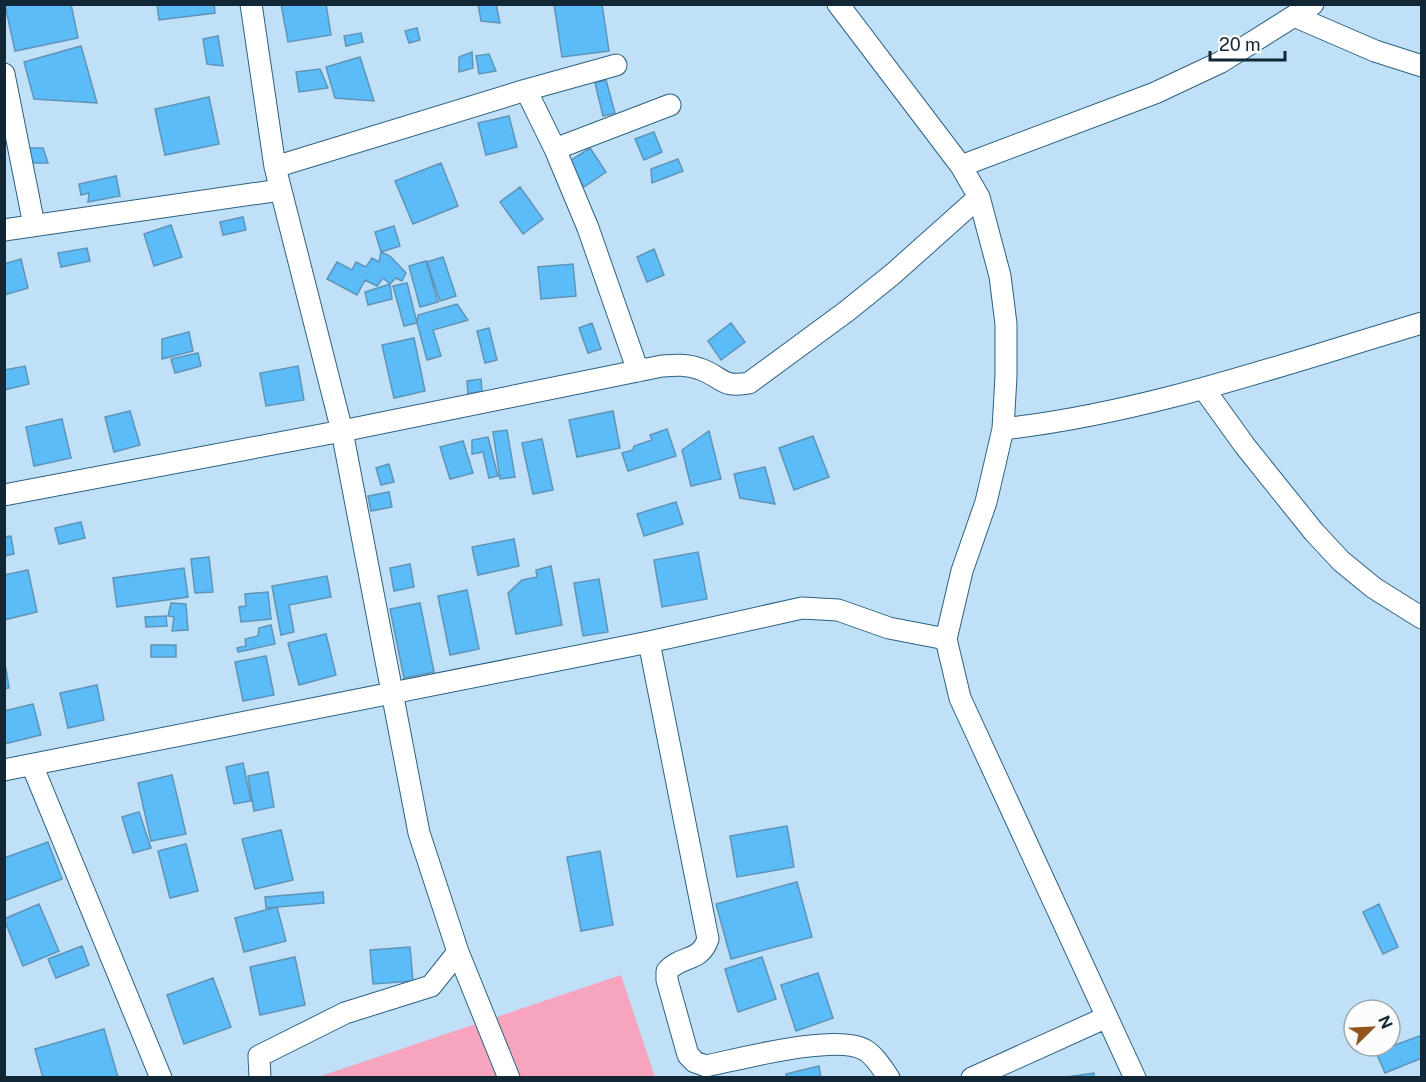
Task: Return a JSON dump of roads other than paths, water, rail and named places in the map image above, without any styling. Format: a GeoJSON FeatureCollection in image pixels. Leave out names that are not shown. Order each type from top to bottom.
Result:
{"type":"FeatureCollection","features":[{"type":"Feature","properties":{"kind":"street"},"geometry":{"type":"LineString","coordinates":[[251,4],[275,167],[342,431],[419,833],[458,952],[509,1077]]}},
{"type":"Feature","properties":{"kind":"street"},"geometry":{"type":"LineString","coordinates":[[838,4],[961,166],[979,197],[1000,276],[1006,324],[1006,376],[1002,429],[986,502],[962,571],[946,639],[960,698],[1135,1077]]}},
{"type":"Feature","properties":{"kind":"street"},"geometry":{"type":"LineString","coordinates":[[961,166],[1155,93],[1221,62],[1313,4]]}},
{"type":"Feature","properties":{"kind":"street"},"geometry":{"type":"LineString","coordinates":[[1294,16],[1375,51],[1422,66]]}},
{"type":"Feature","properties":{"kind":"street"},"geometry":{"type":"LineString","coordinates":[[275,167],[616,64]]}},
{"type":"Feature","properties":{"kind":"street"},"geometry":{"type":"LineString","coordinates":[[4,74],[34,225]]}},
{"type":"Feature","properties":{"kind":"street"},"geometry":{"type":"LineString","coordinates":[[526,90],[555,148],[588,228],[638,371]]}},
{"type":"Feature","properties":{"kind":"street"},"geometry":{"type":"LineString","coordinates":[[555,148],[670,105]]}},
{"type":"Feature","properties":{"kind":"street"},"geometry":{"type":"LineString","coordinates":[[4,230],[280,190]]}},
{"type":"Feature","properties":{"kind":"street"},"geometry":{"type":"LineString","coordinates":[[4,495],[342,431],[662,366],[685,365],[702,369],[725,384],[749,383],[847,311],[894,273],[979,197]]}},
{"type":"Feature","properties":{"kind":"street"},"geometry":{"type":"LineString","coordinates":[[1002,429],[1084,418],[1204,389],[1422,323]]}},
{"type":"Feature","properties":{"kind":"street"},"geometry":{"type":"LineString","coordinates":[[1204,389],[1245,446],[1314,532],[1341,561],[1374,588],[1422,618]]}},
{"type":"Feature","properties":{"kind":"street"},"geometry":{"type":"LineString","coordinates":[[4,770],[649,642],[802,608],[838,610],[889,628],[946,639]]}},
{"type":"Feature","properties":{"kind":"street"},"geometry":{"type":"LineString","coordinates":[[649,642],[708,939],[705,949],[697,955],[672,964],[667,971],[667,980],[688,1055],[695,1062],[706,1066],[820,1044],[849,1044],[867,1050],[890,1077]]}},
{"type":"Feature","properties":{"kind":"street"},"geometry":{"type":"LineString","coordinates":[[32,765],[161,1077]]}},
{"type":"Feature","properties":{"kind":"street"},"geometry":{"type":"LineString","coordinates":[[260,1077],[259,1056],[345,1013],[431,986],[458,952]]}},
{"type":"Feature","properties":{"kind":"street"},"geometry":{"type":"LineString","coordinates":[[972,1077],[1107,1017]]}}]}
